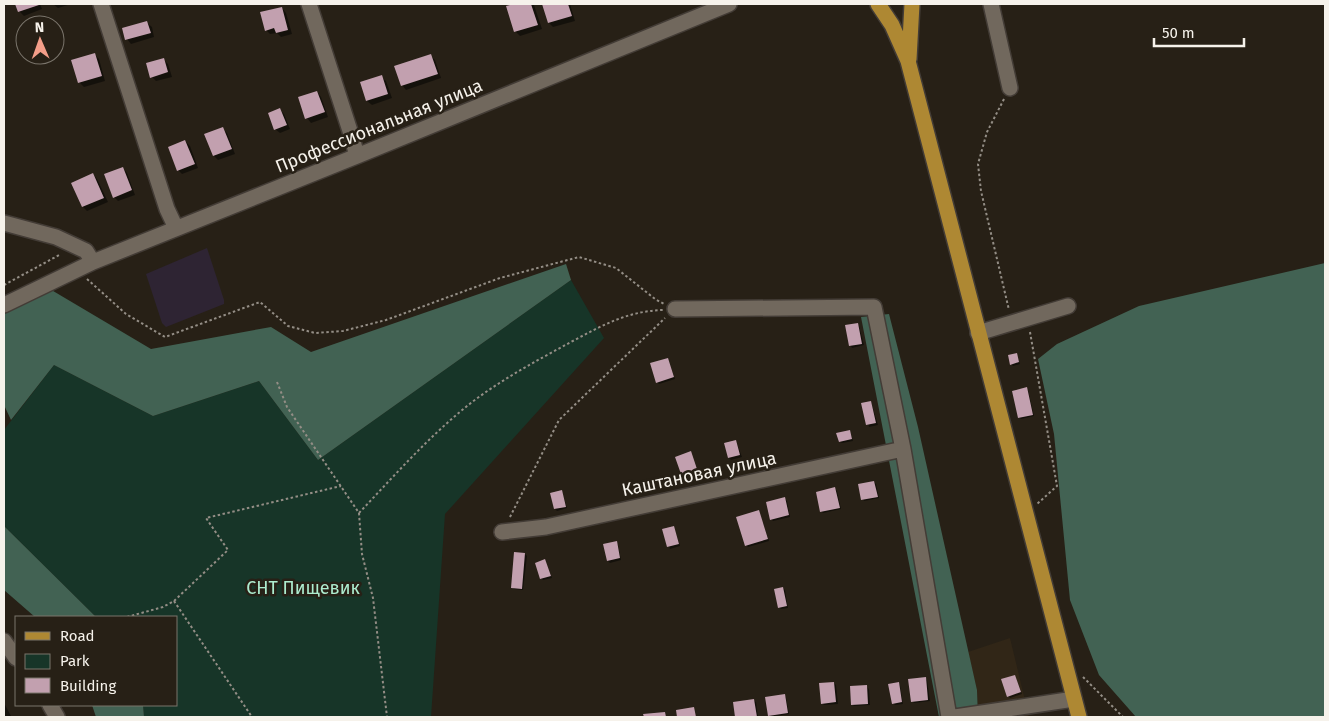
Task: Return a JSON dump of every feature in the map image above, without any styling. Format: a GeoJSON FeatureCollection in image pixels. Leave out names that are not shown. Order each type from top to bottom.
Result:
{"type":"FeatureCollection","features":[{"type":"Feature","properties":{"kind":"main road"},"geometry":{"type":"LineString","coordinates":[[878,4],[892,25],[908,61],[1079,717]]}},
{"type":"Feature","properties":{"kind":"main road"},"geometry":{"type":"LineString","coordinates":[[908,61],[912,4]]}},
{"type":"Feature","properties":{"kind":"street"},"geometry":{"type":"LineString","coordinates":[[101,4],[167,209],[176,228]]}},
{"type":"Feature","properties":{"kind":"street"},"geometry":{"type":"LineString","coordinates":[[309,4],[357,156]]}},
{"type":"Feature","properties":{"kind":"street","name":"Профессиональная улица"},"geometry":{"type":"LineString","coordinates":[[4,305],[76,269],[357,156],[706,8],[729,4]]}},
{"type":"Feature","properties":{"kind":"street"},"geometry":{"type":"LineString","coordinates":[[991,4],[1010,88]]}},
{"type":"Feature","properties":{"kind":"street"},"geometry":{"type":"LineString","coordinates":[[4,223],[56,237],[86,251],[93,262]]}},
{"type":"Feature","properties":{"kind":"street"},"geometry":{"type":"LineString","coordinates":[[978,333],[1068,306]]}},
{"type":"Feature","properties":{"kind":"street"},"geometry":{"type":"LineString","coordinates":[[675,309],[874,307],[903,449],[949,717]]}},
{"type":"Feature","properties":{"kind":"street","name":"Каштановая улица"},"geometry":{"type":"LineString","coordinates":[[502,532],[546,527],[903,449]]}},
{"type":"Feature","properties":{"kind":"street"},"geometry":{"type":"LineString","coordinates":[[4,641],[15,657]]}},
{"type":"Feature","properties":{"kind":"street"},"geometry":{"type":"LineString","coordinates":[[955,717],[1074,699]]}},
{"type":"Feature","properties":{"kind":"street"},"geometry":{"type":"LineString","coordinates":[[51,706],[57,717]]}},
{"type":"Feature","properties":{"kind":"path"},"geometry":{"type":"LineString","coordinates":[[1010,88],[987,132],[978,164],[981,191],[1011,317],[1020,320],[1029,331],[1057,486],[1038,503],[1038,511]]}},
{"type":"Feature","properties":{"kind":"path"},"geometry":{"type":"LineString","coordinates":[[4,286],[75,246]]}},
{"type":"Feature","properties":{"kind":"path"},"geometry":{"type":"LineString","coordinates":[[76,269],[126,314],[165,336],[260,302],[288,326],[315,333],[343,331],[386,320],[500,278],[578,257],[616,268],[655,299],[675,309]]}},
{"type":"Feature","properties":{"kind":"path"},"geometry":{"type":"LineString","coordinates":[[359,513],[419,448],[462,410],[513,375],[613,319],[648,310],[675,309]]}},
{"type":"Feature","properties":{"kind":"path"},"geometry":{"type":"LineString","coordinates":[[502,532],[558,420],[675,309]]}},
{"type":"Feature","properties":{"kind":"path"},"geometry":{"type":"LineString","coordinates":[[277,382],[287,407],[359,513],[362,554],[373,598],[387,717]]}},
{"type":"Feature","properties":{"kind":"path"},"geometry":{"type":"LineString","coordinates":[[131,616],[163,607],[174,601],[228,550],[206,518],[340,486]]}},
{"type":"Feature","properties":{"kind":"path"},"geometry":{"type":"LineString","coordinates":[[174,601],[252,717]]}},
{"type":"Feature","properties":{"kind":"path"},"geometry":{"type":"LineString","coordinates":[[1080,675],[1123,717]]}},
{"type":"Feature","properties":{"kind":"shaded area"},"geometry":{"type":"Polygon","coordinates":[[[207,248],[224,304],[166,327],[162,323],[146,274],[207,248]]]}},
{"type":"Feature","properties":{"kind":"shaded area"},"geometry":{"type":"Polygon","coordinates":[[[1010,638],[1029,717],[978,717],[977,690],[968,652],[1010,638]]]}},
{"type":"Feature","properties":{"kind":"green space"},"geometry":{"type":"Polygon","coordinates":[[[1325,263],[1325,717],[1136,717],[1099,675],[1070,600],[1054,434],[1038,359],[1057,344],[1139,306],[1325,263]]]}},
{"type":"Feature","properties":{"kind":"green space"},"geometry":{"type":"Polygon","coordinates":[[[566,264],[571,280],[318,460],[259,381],[153,416],[54,365],[11,420],[4,405],[4,305],[43,285],[151,349],[271,327],[311,352],[566,264]]]}},
{"type":"Feature","properties":{"kind":"green space","name":"СНТ Пищевик"},"geometry":{"type":"Polygon","coordinates":[[[571,280],[604,338],[445,514],[431,717],[144,717],[143,706],[178,706],[178,616],[95,616],[4,526],[4,430],[54,365],[153,416],[259,381],[318,460],[571,280]]]}},
{"type":"Feature","properties":{"kind":"green space"},"geometry":{"type":"Polygon","coordinates":[[[889,314],[918,427],[977,690],[978,717],[939,717],[861,317],[889,314]]]}},
{"type":"Feature","properties":{"kind":"green space"},"geometry":{"type":"Polygon","coordinates":[[[4,526],[95,616],[34,616],[4,590],[4,526]]]}},
{"type":"Feature","properties":{"kind":"green space"},"geometry":{"type":"Polygon","coordinates":[[[92,706],[143,706],[144,717],[96,717],[92,706]]]}},
{"type":"Feature","properties":{"kind":"building"},"geometry":{"type":"Polygon","coordinates":[[[15,4],[42,4],[18,12],[15,4]]]}},
{"type":"Feature","properties":{"kind":"building"},"geometry":{"type":"Polygon","coordinates":[[[531,4],[538,25],[514,32],[506,6],[531,4]]]}},
{"type":"Feature","properties":{"kind":"building"},"geometry":{"type":"Polygon","coordinates":[[[542,4],[568,4],[572,16],[548,23],[542,4]]]}},
{"type":"Feature","properties":{"kind":"building"},"geometry":{"type":"Polygon","coordinates":[[[282,7],[288,30],[276,33],[274,28],[265,31],[260,12],[282,7]]]}},
{"type":"Feature","properties":{"kind":"building"},"geometry":{"type":"Polygon","coordinates":[[[147,21],[151,33],[125,40],[122,28],[147,21]]]}},
{"type":"Feature","properties":{"kind":"building"},"geometry":{"type":"Polygon","coordinates":[[[95,53],[102,76],[78,83],[71,60],[95,53]]]}},
{"type":"Feature","properties":{"kind":"building"},"geometry":{"type":"Polygon","coordinates":[[[431,54],[438,74],[401,86],[394,66],[431,54]]]}},
{"type":"Feature","properties":{"kind":"building"},"geometry":{"type":"Polygon","coordinates":[[[164,58],[168,72],[150,78],[146,63],[164,58]]]}},
{"type":"Feature","properties":{"kind":"building"},"geometry":{"type":"Polygon","coordinates":[[[382,75],[388,94],[366,101],[360,82],[382,75]]]}},
{"type":"Feature","properties":{"kind":"building"},"geometry":{"type":"Polygon","coordinates":[[[317,91],[325,112],[305,119],[298,97],[317,91]]]}},
{"type":"Feature","properties":{"kind":"building"},"geometry":{"type":"Polygon","coordinates":[[[280,108],[287,125],[274,130],[268,113],[280,108]]]}},
{"type":"Feature","properties":{"kind":"building"},"geometry":{"type":"Polygon","coordinates":[[[223,127],[232,149],[213,156],[204,134],[223,127]]]}},
{"type":"Feature","properties":{"kind":"building"},"geometry":{"type":"Polygon","coordinates":[[[185,140],[195,164],[177,171],[168,147],[185,140]]]}},
{"type":"Feature","properties":{"kind":"building"},"geometry":{"type":"Polygon","coordinates":[[[123,167],[132,190],[113,198],[104,174],[123,167]]]}},
{"type":"Feature","properties":{"kind":"building"},"geometry":{"type":"Polygon","coordinates":[[[93,173],[104,198],[82,207],[71,183],[93,173]]]}},
{"type":"Feature","properties":{"kind":"building"},"geometry":{"type":"Polygon","coordinates":[[[858,323],[862,344],[849,346],[845,325],[858,323]]]}},
{"type":"Feature","properties":{"kind":"building"},"geometry":{"type":"Polygon","coordinates":[[[1017,353],[1019,362],[1010,365],[1008,355],[1017,353]]]}},
{"type":"Feature","properties":{"kind":"building"},"geometry":{"type":"Polygon","coordinates":[[[668,358],[674,377],[656,383],[650,363],[668,358]]]}},
{"type":"Feature","properties":{"kind":"building"},"geometry":{"type":"Polygon","coordinates":[[[1027,387],[1033,415],[1018,418],[1012,391],[1027,387]]]}},
{"type":"Feature","properties":{"kind":"building"},"geometry":{"type":"Polygon","coordinates":[[[871,401],[876,423],[866,425],[861,403],[871,401]]]}},
{"type":"Feature","properties":{"kind":"building"},"geometry":{"type":"Polygon","coordinates":[[[850,430],[852,439],[839,442],[836,433],[850,430]]]}},
{"type":"Feature","properties":{"kind":"building"},"geometry":{"type":"Polygon","coordinates":[[[736,440],[740,455],[728,458],[724,443],[736,440]]]}},
{"type":"Feature","properties":{"kind":"building"},"geometry":{"type":"Polygon","coordinates":[[[691,451],[697,469],[681,474],[675,457],[691,451]]]}},
{"type":"Feature","properties":{"kind":"building"},"geometry":{"type":"Polygon","coordinates":[[[874,481],[878,497],[861,500],[858,484],[874,481]]]}},
{"type":"Feature","properties":{"kind":"building"},"geometry":{"type":"Polygon","coordinates":[[[835,487],[840,508],[820,512],[816,492],[835,487]]]}},
{"type":"Feature","properties":{"kind":"building"},"geometry":{"type":"Polygon","coordinates":[[[562,490],[566,507],[554,509],[550,493],[562,490]]]}},
{"type":"Feature","properties":{"kind":"building"},"geometry":{"type":"Polygon","coordinates":[[[785,497],[789,515],[770,520],[766,502],[785,497]]]}},
{"type":"Feature","properties":{"kind":"building"},"geometry":{"type":"Polygon","coordinates":[[[759,510],[768,539],[745,546],[736,517],[759,510]]]}},
{"type":"Feature","properties":{"kind":"building"},"geometry":{"type":"Polygon","coordinates":[[[674,526],[679,544],[667,547],[662,529],[674,526]]]}},
{"type":"Feature","properties":{"kind":"building"},"geometry":{"type":"Polygon","coordinates":[[[617,541],[620,558],[607,561],[603,544],[617,541]]]}},
{"type":"Feature","properties":{"kind":"building"},"geometry":{"type":"Polygon","coordinates":[[[514,552],[525,553],[522,589],[511,588],[514,552]]]}},
{"type":"Feature","properties":{"kind":"building"},"geometry":{"type":"Polygon","coordinates":[[[545,559],[551,576],[540,579],[535,563],[545,559]]]}},
{"type":"Feature","properties":{"kind":"building"},"geometry":{"type":"Polygon","coordinates":[[[783,587],[787,606],[778,608],[774,589],[783,587]]]}},
{"type":"Feature","properties":{"kind":"building"},"geometry":{"type":"Polygon","coordinates":[[[1015,675],[1021,692],[1007,697],[1001,679],[1015,675]]]}},
{"type":"Feature","properties":{"kind":"building"},"geometry":{"type":"Polygon","coordinates":[[[926,677],[928,700],[911,702],[908,679],[926,677]]]}},
{"type":"Feature","properties":{"kind":"building"},"geometry":{"type":"Polygon","coordinates":[[[834,682],[836,702],[821,704],[819,683],[834,682]]]}},
{"type":"Feature","properties":{"kind":"building"},"geometry":{"type":"Polygon","coordinates":[[[899,682],[902,702],[892,704],[888,684],[899,682]]]}},
{"type":"Feature","properties":{"kind":"building"},"geometry":{"type":"Polygon","coordinates":[[[867,685],[868,704],[851,705],[850,686],[867,685]]]}},
{"type":"Feature","properties":{"kind":"building"},"geometry":{"type":"Polygon","coordinates":[[[785,694],[788,713],[768,716],[765,697],[785,694]]]}},
{"type":"Feature","properties":{"kind":"building"},"geometry":{"type":"Polygon","coordinates":[[[754,699],[757,717],[735,717],[733,702],[754,699]]]}},
{"type":"Feature","properties":{"kind":"building"},"geometry":{"type":"Polygon","coordinates":[[[694,707],[696,717],[677,717],[676,710],[694,707]]]}},
{"type":"Feature","properties":{"kind":"building"},"geometry":{"type":"Polygon","coordinates":[[[665,712],[666,717],[644,717],[643,714],[665,712]]]}}]}
